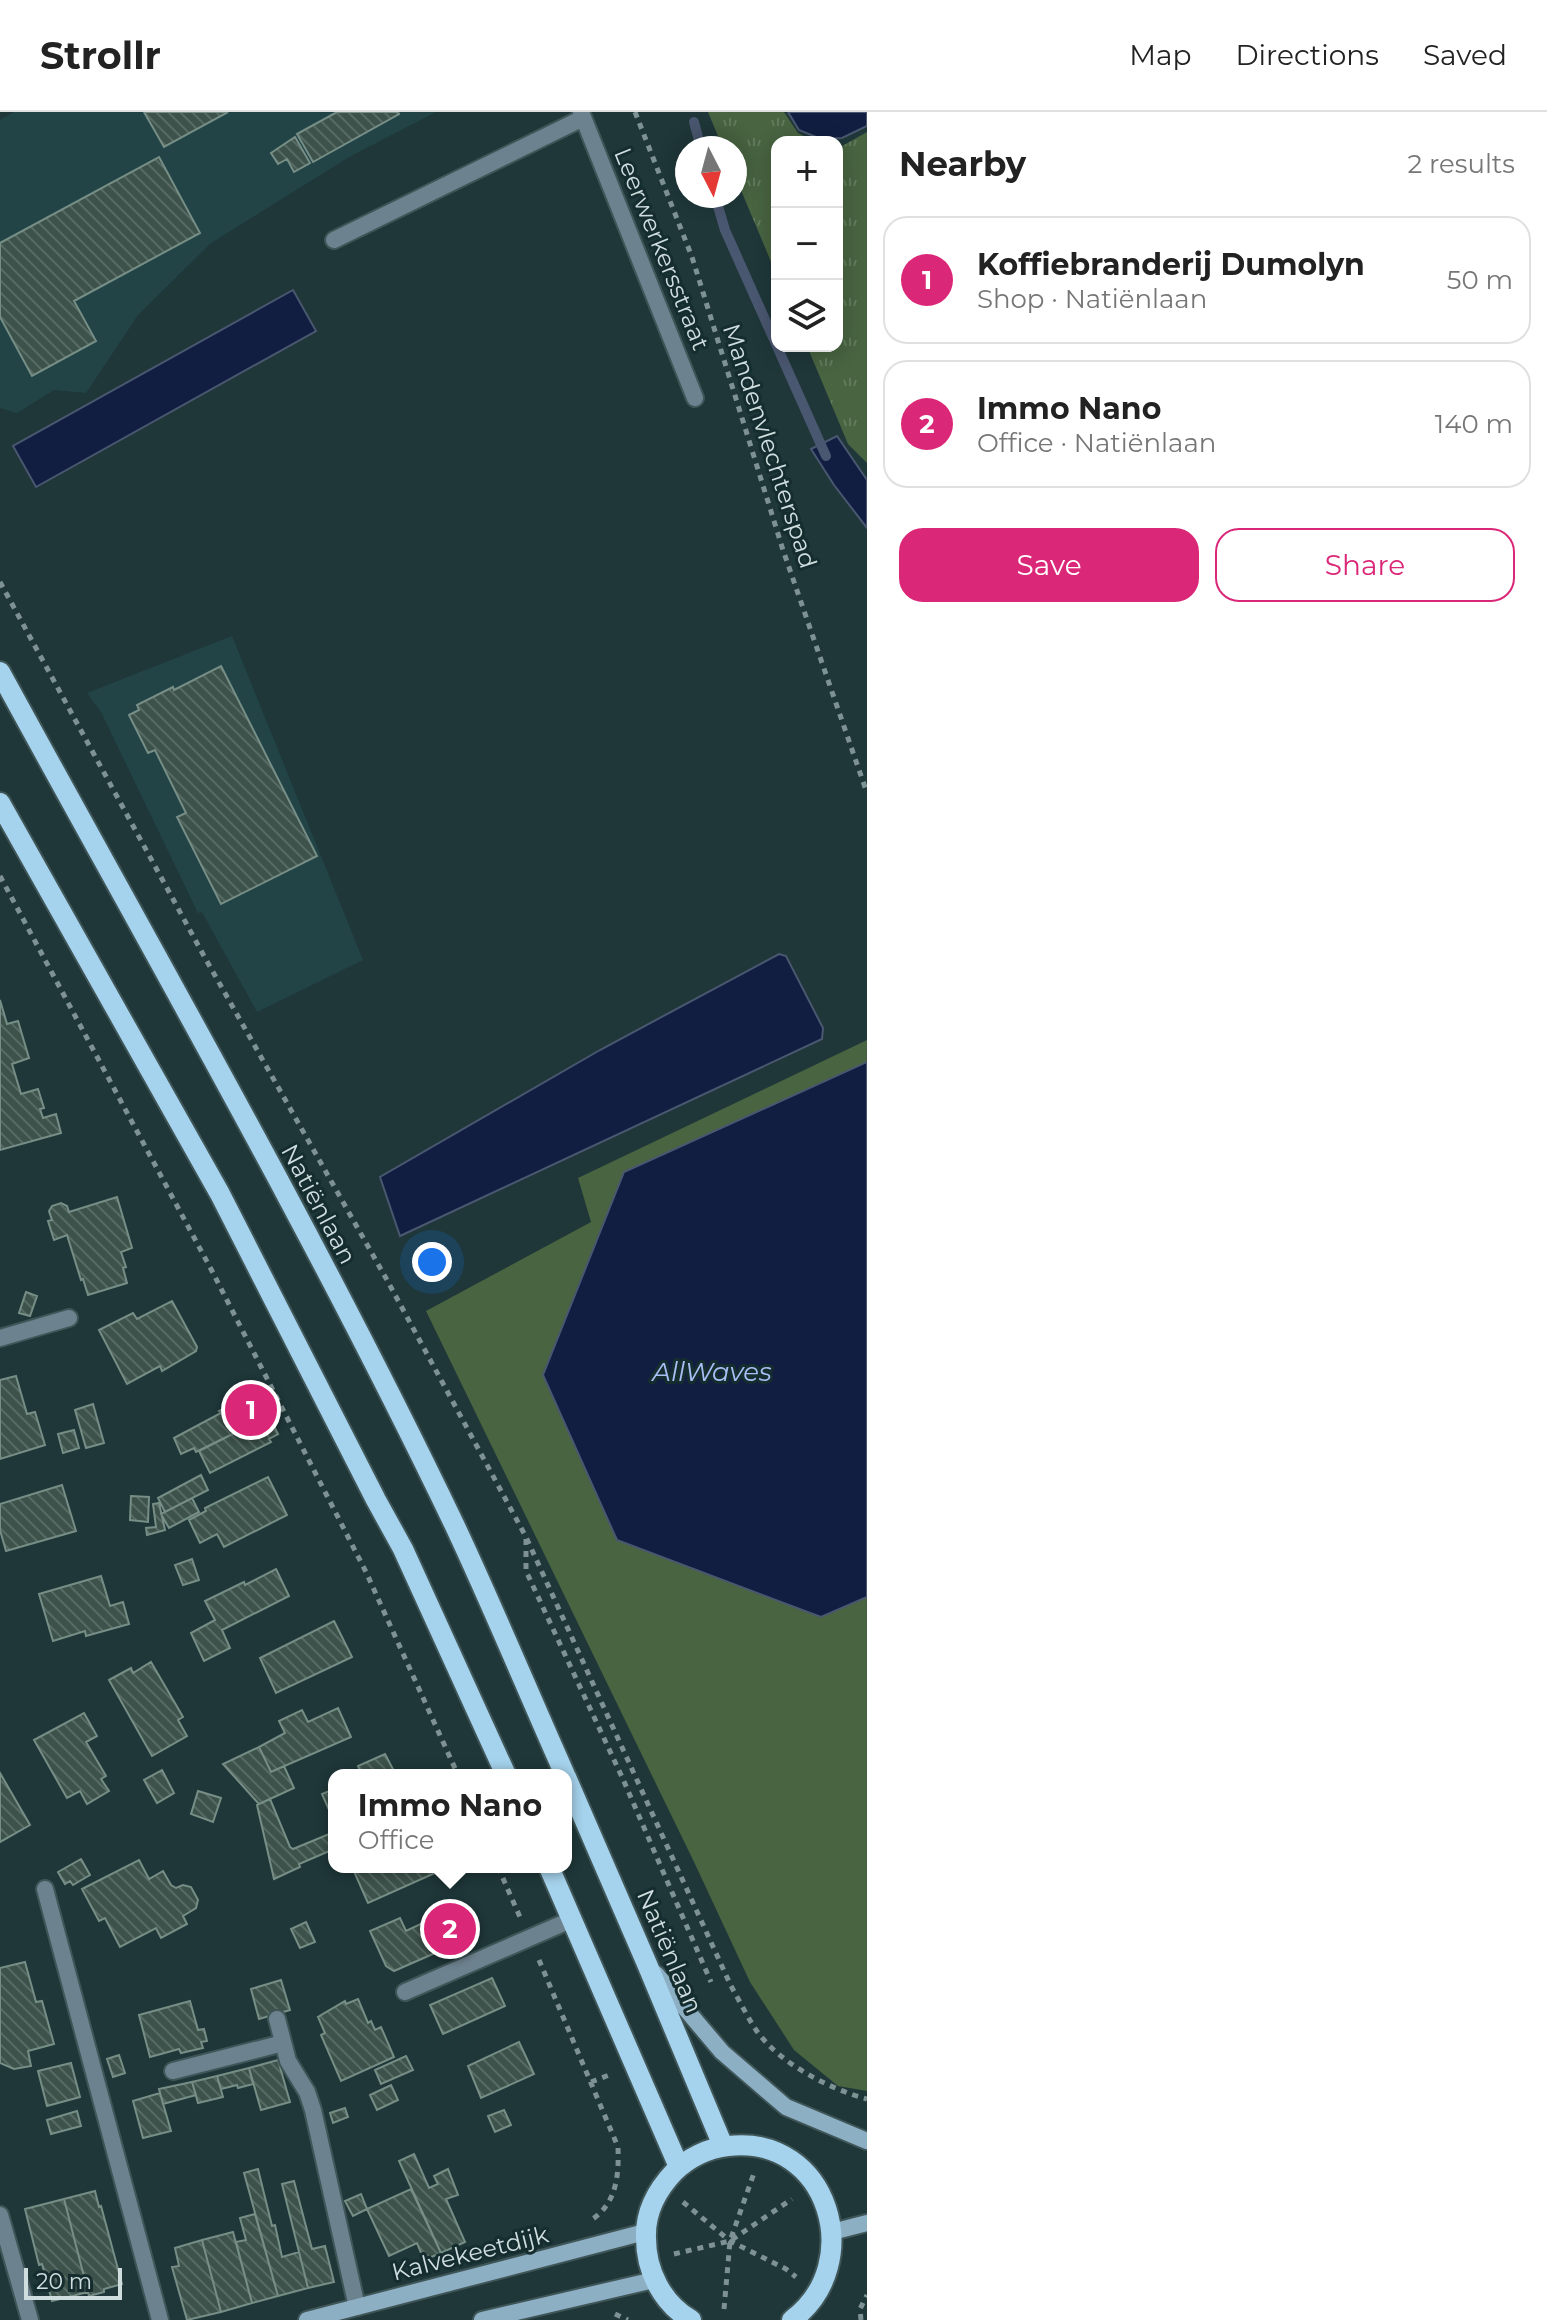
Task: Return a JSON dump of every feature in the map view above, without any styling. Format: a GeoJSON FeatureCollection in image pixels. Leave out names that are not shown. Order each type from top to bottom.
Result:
{"type":"FeatureCollection","features":[{"type":"Feature","properties":{"kind":"main road","name":"Natiënlaan"},"geometry":{"type":"LineString","coordinates":[[0,672],[359,1334],[455,1527],[563,1769]]}},
{"type":"Feature","properties":{"kind":"main road"},"geometry":{"type":"LineString","coordinates":[[0,803],[220,1194],[403,1549],[503,1769]]}},
{"type":"Feature","properties":{"kind":"main road","name":"Natiënlaan"},"geometry":{"type":"LineString","coordinates":[[572,1790],[723,2146]]}},
{"type":"Feature","properties":{"kind":"main road"},"geometry":{"type":"LineString","coordinates":[[552,1873],[679,2167]]}},
{"type":"Feature","properties":{"kind":"main road"},"geometry":{"type":"LineString","coordinates":[[691,2320],[667,2300],[654,2280],[647,2257],[645,2232],[649,2213],[656,2196],[679,2167],[700,2154],[723,2146],[743,2144],[781,2153],[798,2163],[813,2177],[832,2211],[836,2231],[831,2270],[810,2305],[794,2319]]}},
{"type":"Feature","properties":{"kind":"street","name":"Leerwerkersstraat"},"geometry":{"type":"LineString","coordinates":[[334,240],[582,115],[695,398]]}},
{"type":"Feature","properties":{"kind":"street"},"geometry":{"type":"LineString","coordinates":[[0,1338],[69,1318]]}},
{"type":"Feature","properties":{"kind":"street"},"geometry":{"type":"LineString","coordinates":[[45,1889],[160,2320]]}},
{"type":"Feature","properties":{"kind":"street"},"geometry":{"type":"LineString","coordinates":[[405,1992],[573,1919]]}},
{"type":"Feature","properties":{"kind":"street"},"geometry":{"type":"LineString","coordinates":[[647,1964],[722,2052],[786,2107],[867,2141]]}},
{"type":"Feature","properties":{"kind":"street"},"geometry":{"type":"LineString","coordinates":[[277,2019],[288,2061],[307,2092],[313,2110],[357,2307]]}},
{"type":"Feature","properties":{"kind":"street"},"geometry":{"type":"LineString","coordinates":[[173,2071],[283,2043]]}},
{"type":"Feature","properties":{"kind":"street"},"geometry":{"type":"LineString","coordinates":[[0,2215],[30,2320]]}},
{"type":"Feature","properties":{"kind":"street"},"geometry":{"type":"LineString","coordinates":[[836,2231],[867,2223]]}},
{"type":"Feature","properties":{"kind":"street","name":"Kalvekeetdijk"},"geometry":{"type":"LineString","coordinates":[[307,2320],[645,2232]]}},
{"type":"Feature","properties":{"kind":"street"},"geometry":{"type":"LineString","coordinates":[[482,2320],[654,2280]]}},
{"type":"Feature","properties":{"kind":"path","name":"Mandenvlechterspad"},"geometry":{"type":"LineString","coordinates":[[635,112],[692,257],[783,550],[867,793]]}},
{"type":"Feature","properties":{"kind":"path"},"geometry":{"type":"LineString","coordinates":[[0,582],[526,1537],[731,1986],[758,2032],[785,2058],[821,2082],[867,2099]]}},
{"type":"Feature","properties":{"kind":"path"},"geometry":{"type":"LineString","coordinates":[[0,876],[212,1271],[359,1558],[455,1769]]}},
{"type":"Feature","properties":{"kind":"path"},"geometry":{"type":"LineString","coordinates":[[526,1537],[526,1571],[622,1777],[711,1982]]}},
{"type":"Feature","properties":{"kind":"path"},"geometry":{"type":"LineString","coordinates":[[501,1873],[618,2147],[619,2171],[613,2194],[600,2214],[589,2221]]}},
{"type":"Feature","properties":{"kind":"path"},"geometry":{"type":"LineString","coordinates":[[591,2082],[609,2075],[614,2086]]}},
{"type":"Feature","properties":{"kind":"path"},"geometry":{"type":"LineString","coordinates":[[724,2309],[730,2241],[754,2173]]}},
{"type":"Feature","properties":{"kind":"path"},"geometry":{"type":"LineString","coordinates":[[674,2254],[730,2241],[796,2196]]}},
{"type":"Feature","properties":{"kind":"path"},"geometry":{"type":"LineString","coordinates":[[683,2202],[730,2241],[786,2269],[806,2285]]}},
{"type":"Feature","properties":{"kind":"path"},"geometry":{"type":"LineString","coordinates":[[861,2320],[860,2309],[867,2295]]}},
{"type":"Feature","properties":{"kind":"shaded area"},"geometry":{"type":"Polygon","coordinates":[[[14,112],[436,112],[351,156],[211,243],[138,315],[86,393],[54,390],[17,413],[0,408],[0,120],[14,112]]]}},
{"type":"Feature","properties":{"kind":"shaded area"},"geometry":{"type":"Polygon","coordinates":[[[232,636],[363,960],[257,1012],[202,912],[198,913],[101,712],[87,693],[232,636]]]}},
{"type":"Feature","properties":{"kind":"green space"},"geometry":{"type":"Polygon","coordinates":[[[708,112],[784,112],[798,133],[804,136],[771,136],[771,262],[747,205],[747,136],[718,136],[708,112]]]}},
{"type":"Feature","properties":{"kind":"green space"},"geometry":{"type":"Polygon","coordinates":[[[867,132],[867,463],[848,444],[810,352],[843,352],[843,145],[867,132]]]}},
{"type":"Feature","properties":{"kind":"green space"},"geometry":{"type":"Polygon","coordinates":[[[867,1040],[867,2091],[838,2086],[794,2050],[750,1982],[426,1311],[591,1222],[578,1178],[867,1040]]]}},
{"type":"Feature","properties":{"kind":"water"},"geometry":{"type":"Polygon","coordinates":[[[788,112],[867,112],[867,126],[843,138],[814,136],[799,130],[788,112]]]}},
{"type":"Feature","properties":{"kind":"water"},"geometry":{"type":"Polygon","coordinates":[[[293,290],[316,331],[36,487],[13,446],[293,290]]]}},
{"type":"Feature","properties":{"kind":"water"},"geometry":{"type":"Polygon","coordinates":[[[837,436],[867,480],[867,528],[811,449],[837,436]]]}},
{"type":"Feature","properties":{"kind":"water"},"geometry":{"type":"Polygon","coordinates":[[[779,954],[786,956],[823,1028],[822,1039],[400,1236],[380,1177],[600,1050],[779,954]]]}},
{"type":"Feature","properties":{"kind":"water","name":"AllWaves"},"geometry":{"type":"Polygon","coordinates":[[[867,1062],[867,1597],[821,1617],[617,1540],[543,1375],[624,1172],[867,1062]]]}},
{"type":"Feature","properties":{"kind":"building"},"geometry":{"type":"Polygon","coordinates":[[[144,112],[228,112],[164,147],[144,112]]]}},
{"type":"Feature","properties":{"kind":"building"},"geometry":{"type":"Polygon","coordinates":[[[337,112],[399,114],[313,162],[297,134],[337,112]]]}},
{"type":"Feature","properties":{"kind":"building"},"geometry":{"type":"Polygon","coordinates":[[[295,137],[310,163],[294,172],[287,159],[278,164],[271,153],[295,137]]]}},
{"type":"Feature","properties":{"kind":"building"},"geometry":{"type":"Polygon","coordinates":[[[159,157],[200,233],[74,301],[96,341],[32,376],[0,317],[0,243],[159,157]]]}},
{"type":"Feature","properties":{"kind":"building"},"geometry":{"type":"Polygon","coordinates":[[[221,666],[317,856],[221,904],[177,817],[186,813],[155,750],[148,753],[129,715],[139,710],[137,705],[221,666]]]}},
{"type":"Feature","properties":{"kind":"building"},"geometry":{"type":"Polygon","coordinates":[[[0,1000],[7,1024],[18,1021],[29,1058],[12,1064],[21,1094],[38,1089],[44,1108],[40,1109],[43,1118],[56,1114],[61,1133],[0,1150],[0,1000]]]}},
{"type":"Feature","properties":{"kind":"building"},"geometry":{"type":"Polygon","coordinates":[[[117,1197],[132,1248],[121,1252],[127,1283],[88,1295],[67,1235],[54,1240],[48,1221],[52,1220],[49,1211],[52,1206],[61,1203],[67,1206],[69,1212],[117,1197]]]}},
{"type":"Feature","properties":{"kind":"building"},"geometry":{"type":"Polygon","coordinates":[[[26,1292],[37,1296],[30,1316],[19,1313],[26,1292]]]}},
{"type":"Feature","properties":{"kind":"building"},"geometry":{"type":"Polygon","coordinates":[[[172,1301],[197,1347],[196,1351],[162,1371],[160,1366],[127,1384],[99,1330],[133,1313],[137,1319],[172,1301]]]}},
{"type":"Feature","properties":{"kind":"building"},"geometry":{"type":"Polygon","coordinates":[[[16,1376],[27,1414],[35,1412],[45,1445],[0,1459],[0,1380],[16,1376]]]}},
{"type":"Feature","properties":{"kind":"building"},"geometry":{"type":"Polygon","coordinates":[[[257,1392],[269,1416],[196,1452],[194,1448],[181,1454],[174,1438],[257,1392]]]}},
{"type":"Feature","properties":{"kind":"building"},"geometry":{"type":"Polygon","coordinates":[[[93,1404],[104,1443],[86,1448],[75,1410],[93,1404]]]}},
{"type":"Feature","properties":{"kind":"building"},"geometry":{"type":"Polygon","coordinates":[[[269,1416],[278,1434],[269,1439],[271,1442],[210,1473],[199,1451],[269,1416]]]}},
{"type":"Feature","properties":{"kind":"building"},"geometry":{"type":"Polygon","coordinates":[[[74,1430],[79,1448],[63,1453],[58,1434],[74,1430]]]}},
{"type":"Feature","properties":{"kind":"building"},"geometry":{"type":"Polygon","coordinates":[[[201,1475],[208,1490],[165,1512],[158,1498],[201,1475]]]}},
{"type":"Feature","properties":{"kind":"building"},"geometry":{"type":"Polygon","coordinates":[[[268,1477],[287,1515],[224,1547],[217,1534],[200,1543],[189,1520],[206,1511],[205,1508],[268,1477]]]}},
{"type":"Feature","properties":{"kind":"building"},"geometry":{"type":"Polygon","coordinates":[[[62,1485],[76,1531],[6,1551],[0,1530],[0,1504],[62,1485]]]}},
{"type":"Feature","properties":{"kind":"building"},"geometry":{"type":"Polygon","coordinates":[[[131,1496],[149,1497],[148,1522],[130,1520],[131,1496]]]}},
{"type":"Feature","properties":{"kind":"building"},"geometry":{"type":"Polygon","coordinates":[[[192,1498],[199,1512],[169,1528],[161,1514],[192,1498]]]}},
{"type":"Feature","properties":{"kind":"building"},"geometry":{"type":"Polygon","coordinates":[[[159,1503],[165,1530],[147,1535],[146,1528],[156,1527],[153,1504],[159,1503]]]}},
{"type":"Feature","properties":{"kind":"building"},"geometry":{"type":"Polygon","coordinates":[[[192,1559],[199,1580],[183,1585],[175,1565],[192,1559]]]}},
{"type":"Feature","properties":{"kind":"building"},"geometry":{"type":"Polygon","coordinates":[[[276,1569],[289,1596],[222,1630],[230,1648],[204,1661],[191,1633],[215,1620],[205,1601],[276,1569]]]}},
{"type":"Feature","properties":{"kind":"building"},"geometry":{"type":"Polygon","coordinates":[[[101,1576],[110,1606],[123,1602],[129,1624],[86,1636],[85,1631],[53,1641],[39,1594],[101,1576]]]}},
{"type":"Feature","properties":{"kind":"building"},"geometry":{"type":"Polygon","coordinates":[[[334,1621],[352,1657],[276,1693],[260,1658],[334,1621]]]}},
{"type":"Feature","properties":{"kind":"building"},"geometry":{"type":"Polygon","coordinates":[[[151,1662],[183,1717],[178,1720],[187,1736],[152,1756],[109,1680],[131,1668],[133,1673],[151,1662]]]}},
{"type":"Feature","properties":{"kind":"building"},"geometry":{"type":"Polygon","coordinates":[[[338,1708],[351,1737],[271,1772],[259,1747],[285,1733],[279,1721],[302,1710],[308,1722],[338,1708]]]}},
{"type":"Feature","properties":{"kind":"building"},"geometry":{"type":"Polygon","coordinates":[[[84,1713],[97,1736],[86,1742],[106,1776],[101,1779],[109,1791],[87,1804],[80,1791],[67,1798],[34,1740],[84,1713]]]}},
{"type":"Feature","properties":{"kind":"building"},"geometry":{"type":"Polygon","coordinates":[[[259,1747],[271,1772],[284,1766],[294,1788],[259,1804],[223,1764],[259,1747]]]}},
{"type":"Feature","properties":{"kind":"building"},"geometry":{"type":"Polygon","coordinates":[[[385,1754],[393,1769],[359,1769],[358,1766],[385,1754]]]}},
{"type":"Feature","properties":{"kind":"building"},"geometry":{"type":"Polygon","coordinates":[[[162,1770],[174,1793],[157,1803],[144,1780],[162,1770]]]}},
{"type":"Feature","properties":{"kind":"building"},"geometry":{"type":"Polygon","coordinates":[[[0,1773],[30,1825],[0,1842],[0,1773]]]}},
{"type":"Feature","properties":{"kind":"building"},"geometry":{"type":"Polygon","coordinates":[[[198,1791],[221,1798],[213,1822],[191,1814],[198,1791]]]}},
{"type":"Feature","properties":{"kind":"building"},"geometry":{"type":"Polygon","coordinates":[[[328,1792],[328,1808],[322,1794],[328,1792]]]}},
{"type":"Feature","properties":{"kind":"building"},"geometry":{"type":"Polygon","coordinates":[[[270,1799],[293,1849],[328,1834],[328,1852],[274,1879],[257,1805],[270,1799]]]}},
{"type":"Feature","properties":{"kind":"building"},"geometry":{"type":"Polygon","coordinates":[[[81,1859],[90,1875],[73,1885],[70,1881],[65,1884],[58,1872],[81,1859]]]}},
{"type":"Feature","properties":{"kind":"building"},"geometry":{"type":"Polygon","coordinates":[[[139,1860],[149,1879],[163,1871],[171,1885],[176,1888],[183,1885],[191,1887],[198,1900],[196,1908],[183,1916],[187,1924],[161,1938],[156,1928],[120,1947],[105,1918],[99,1921],[82,1889],[139,1860]]]}},
{"type":"Feature","properties":{"kind":"building"},"geometry":{"type":"Polygon","coordinates":[[[355,1873],[435,1873],[368,1903],[355,1873]]]}},
{"type":"Feature","properties":{"kind":"building"},"geometry":{"type":"Polygon","coordinates":[[[461,1905],[474,1936],[394,1971],[386,1966],[370,1931],[400,1918],[406,1931],[461,1905]]]}},
{"type":"Feature","properties":{"kind":"building"},"geometry":{"type":"Polygon","coordinates":[[[306,1922],[315,1942],[300,1948],[291,1929],[306,1922]]]}},
{"type":"Feature","properties":{"kind":"building"},"geometry":{"type":"Polygon","coordinates":[[[25,1962],[36,2002],[42,2001],[54,2044],[28,2051],[31,2066],[14,2069],[0,2063],[0,1968],[25,1962]]]}},
{"type":"Feature","properties":{"kind":"building"},"geometry":{"type":"Polygon","coordinates":[[[492,1978],[505,2006],[443,2034],[430,2005],[492,1978]]]}},
{"type":"Feature","properties":{"kind":"building"},"geometry":{"type":"Polygon","coordinates":[[[281,1980],[290,2010],[259,2019],[251,1989],[281,1980]]]}},
{"type":"Feature","properties":{"kind":"building"},"geometry":{"type":"Polygon","coordinates":[[[358,1999],[368,2023],[371,2021],[375,2030],[381,2027],[394,2057],[341,2081],[321,2035],[325,2033],[318,2017],[345,2001],[346,2004],[358,1999]]]}},
{"type":"Feature","properties":{"kind":"building"},"geometry":{"type":"Polygon","coordinates":[[[190,2001],[198,2030],[204,2029],[207,2041],[201,2042],[203,2048],[181,2053],[179,2049],[150,2057],[139,2015],[190,2001]]]}},
{"type":"Feature","properties":{"kind":"building"},"geometry":{"type":"Polygon","coordinates":[[[519,2042],[534,2074],[481,2098],[468,2066],[519,2042]]]}},
{"type":"Feature","properties":{"kind":"building"},"geometry":{"type":"Polygon","coordinates":[[[119,2055],[125,2073],[113,2077],[107,2059],[119,2055]]]}},
{"type":"Feature","properties":{"kind":"building"},"geometry":{"type":"Polygon","coordinates":[[[406,2056],[413,2070],[381,2084],[375,2070],[406,2056]]]}},
{"type":"Feature","properties":{"kind":"building"},"geometry":{"type":"Polygon","coordinates":[[[278,2060],[290,2102],[261,2110],[249,2068],[278,2060]]]}},
{"type":"Feature","properties":{"kind":"building"},"geometry":{"type":"Polygon","coordinates":[[[71,2063],[80,2097],[47,2106],[38,2071],[71,2063]]]}},
{"type":"Feature","properties":{"kind":"building"},"geometry":{"type":"Polygon","coordinates":[[[249,2068],[253,2084],[221,2089],[217,2076],[249,2068]]]}},
{"type":"Feature","properties":{"kind":"building"},"geometry":{"type":"Polygon","coordinates":[[[217,2076],[223,2097],[198,2103],[192,2082],[217,2076]]]}},
{"type":"Feature","properties":{"kind":"building"},"geometry":{"type":"Polygon","coordinates":[[[192,2082],[196,2095],[163,2104],[159,2089],[192,2082]]]}},
{"type":"Feature","properties":{"kind":"building"},"geometry":{"type":"Polygon","coordinates":[[[391,2085],[398,2100],[377,2110],[370,2095],[391,2085]]]}},
{"type":"Feature","properties":{"kind":"building"},"geometry":{"type":"Polygon","coordinates":[[[160,2093],[171,2131],[143,2138],[133,2101],[160,2093]]]}},
{"type":"Feature","properties":{"kind":"building"},"geometry":{"type":"Polygon","coordinates":[[[345,2108],[348,2117],[333,2123],[330,2113],[345,2108]]]}},
{"type":"Feature","properties":{"kind":"building"},"geometry":{"type":"Polygon","coordinates":[[[504,2110],[511,2125],[495,2132],[488,2116],[504,2110]]]}},
{"type":"Feature","properties":{"kind":"building"},"geometry":{"type":"Polygon","coordinates":[[[77,2111],[81,2126],[51,2134],[47,2120],[77,2111]]]}},
{"type":"Feature","properties":{"kind":"building"},"geometry":{"type":"Polygon","coordinates":[[[414,2154],[429,2188],[438,2184],[434,2176],[448,2169],[458,2195],[446,2199],[465,2242],[441,2253],[399,2161],[414,2154]]]}},
{"type":"Feature","properties":{"kind":"building"},"geometry":{"type":"Polygon","coordinates":[[[258,2169],[282,2257],[299,2252],[308,2288],[278,2296],[244,2173],[258,2169]]]}},
{"type":"Feature","properties":{"kind":"building"},"geometry":{"type":"Polygon","coordinates":[[[294,2181],[312,2249],[325,2246],[334,2282],[308,2288],[282,2184],[294,2181]]]}},
{"type":"Feature","properties":{"kind":"building"},"geometry":{"type":"Polygon","coordinates":[[[411,2189],[441,2253],[424,2260],[417,2243],[389,2256],[367,2209],[411,2189]]]}},
{"type":"Feature","properties":{"kind":"building"},"geometry":{"type":"Polygon","coordinates":[[[95,2191],[122,2284],[89,2296],[64,2199],[95,2191]]]}},
{"type":"Feature","properties":{"kind":"building"},"geometry":{"type":"Polygon","coordinates":[[[361,2194],[367,2209],[353,2216],[345,2201],[361,2194]]]}},
{"type":"Feature","properties":{"kind":"building"},"geometry":{"type":"Polygon","coordinates":[[[64,2199],[88,2292],[52,2301],[25,2209],[64,2199]]]}},
{"type":"Feature","properties":{"kind":"building"},"geometry":{"type":"Polygon","coordinates":[[[255,2214],[278,2296],[252,2303],[236,2242],[246,2240],[240,2218],[255,2214]]]}},
{"type":"Feature","properties":{"kind":"building"},"geometry":{"type":"Polygon","coordinates":[[[233,2232],[252,2303],[221,2312],[202,2240],[233,2232]]]}},
{"type":"Feature","properties":{"kind":"building"},"geometry":{"type":"Polygon","coordinates":[[[202,2240],[221,2312],[187,2320],[172,2267],[179,2266],[175,2248],[202,2240]]]}},
{"type":"Feature","properties":{"kind":"waterway"},"geometry":{"type":"LineString","coordinates":[[694,122],[698,136]]}},
{"type":"Feature","properties":{"kind":"waterway"},"geometry":{"type":"LineString","coordinates":[[719,208],[725,230],[826,456]]}},
{"type":"Feature","properties":{"kind":"place","name":"Koffiebranderij Dumolyn"},"geometry":{"type":"Point","coordinates":[251,1410]}},
{"type":"Feature","properties":{"kind":"place","name":"Immo Nano"},"geometry":{"type":"Point","coordinates":[450,1929]}}]}
